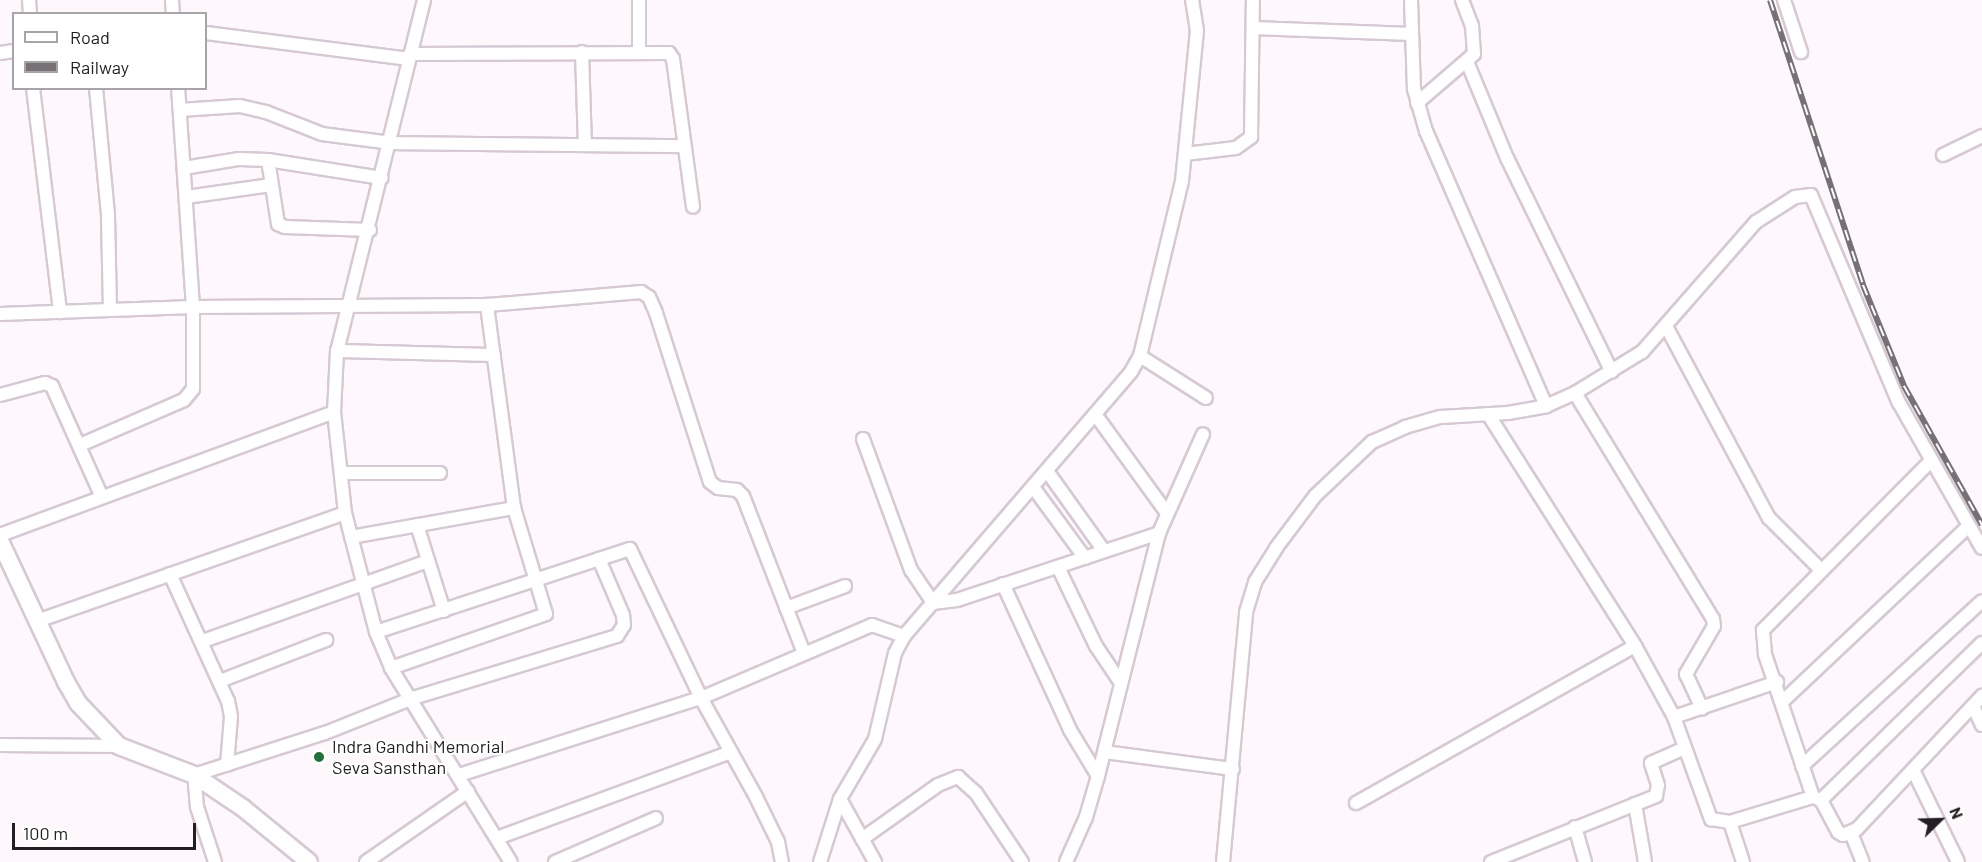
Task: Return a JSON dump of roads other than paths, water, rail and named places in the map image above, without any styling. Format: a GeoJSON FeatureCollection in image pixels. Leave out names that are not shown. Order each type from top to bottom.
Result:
{"type":"FeatureCollection","features":[{"type":"Feature","properties":{"kind":"street"},"geometry":{"type":"LineString","coordinates":[[424,0],[370,230],[337,351],[334,412],[345,513],[376,632],[391,668],[413,699],[512,862]]}},
{"type":"Feature","properties":{"kind":"street"},"geometry":{"type":"LineString","coordinates":[[639,0],[639,51]]}},
{"type":"Feature","properties":{"kind":"street"},"geometry":{"type":"LineString","coordinates":[[820,862],[840,799],[875,739],[896,653],[904,636],[1047,471],[1140,356],[1182,181],[1197,32],[1192,0]]}},
{"type":"Feature","properties":{"kind":"street"},"geometry":{"type":"LineString","coordinates":[[1185,154],[1236,148],[1251,137],[1254,111],[1253,0]]}},
{"type":"Feature","properties":{"kind":"street"},"geometry":{"type":"LineString","coordinates":[[1411,0],[1417,103],[1546,406]]}},
{"type":"Feature","properties":{"kind":"street"},"geometry":{"type":"LineString","coordinates":[[1417,103],[1467,63],[1476,43],[1462,0]]}},
{"type":"Feature","properties":{"kind":"street"},"geometry":{"type":"LineString","coordinates":[[1784,0],[1801,52]]}},
{"type":"Feature","properties":{"kind":"street"},"geometry":{"type":"LineString","coordinates":[[1252,28],[1412,34]]}},
{"type":"Feature","properties":{"kind":"street"},"geometry":{"type":"LineString","coordinates":[[207,33],[410,57],[662,51],[673,59],[693,207]]}},
{"type":"Feature","properties":{"kind":"street"},"geometry":{"type":"LineString","coordinates":[[582,52],[585,145]]}},
{"type":"Feature","properties":{"kind":"street"},"geometry":{"type":"LineString","coordinates":[[1467,63],[1508,158],[1612,372]]}},
{"type":"Feature","properties":{"kind":"street"},"geometry":{"type":"LineString","coordinates":[[33,90],[60,312]]}},
{"type":"Feature","properties":{"kind":"street"},"geometry":{"type":"LineString","coordinates":[[96,90],[108,206],[110,309]]}},
{"type":"Feature","properties":{"kind":"street"},"geometry":{"type":"LineString","coordinates":[[80,445],[191,394],[193,307],[178,90]]}},
{"type":"Feature","properties":{"kind":"street"},"geometry":{"type":"LineString","coordinates":[[180,110],[240,106],[266,112],[322,134],[391,143],[684,146]]}},
{"type":"Feature","properties":{"kind":"street"},"geometry":{"type":"LineString","coordinates":[[1943,155],[1982,136]]}},
{"type":"Feature","properties":{"kind":"street"},"geometry":{"type":"LineString","coordinates":[[184,168],[239,159],[268,160],[382,178]]}},
{"type":"Feature","properties":{"kind":"street"},"geometry":{"type":"LineString","coordinates":[[268,160],[274,215],[278,224],[285,227],[370,230]]}},
{"type":"Feature","properties":{"kind":"street"},"geometry":{"type":"LineString","coordinates":[[186,197],[271,185]]}},
{"type":"Feature","properties":{"kind":"street"},"geometry":{"type":"LineString","coordinates":[[1223,862],[1246,612],[1255,582],[1276,548],[1315,496],[1372,442],[1405,427],[1441,417],[1488,414],[1546,406],[1612,372],[1642,352],[1667,328],[1756,222],[1795,197],[1811,195],[1869,340],[1930,462],[1982,548]]}},
{"type":"Feature","properties":{"kind":"street"},"geometry":{"type":"LineString","coordinates":[[0,314],[193,307],[348,309],[487,305],[628,291],[649,297],[710,482],[718,488],[738,490],[743,495],[804,653]]}},
{"type":"Feature","properties":{"kind":"street"},"geometry":{"type":"LineString","coordinates":[[391,668],[542,618],[547,607],[514,508],[487,305]]}},
{"type":"Feature","properties":{"kind":"street"},"geometry":{"type":"LineString","coordinates":[[1667,328],[1769,518],[1821,570]]}},
{"type":"Feature","properties":{"kind":"street"},"geometry":{"type":"LineString","coordinates":[[337,351],[494,355]]}},
{"type":"Feature","properties":{"kind":"street"},"geometry":{"type":"LineString","coordinates":[[1140,356],[1206,398]]}},
{"type":"Feature","properties":{"kind":"street"},"geometry":{"type":"LineString","coordinates":[[0,395],[34,385],[52,386],[102,497]]}},
{"type":"Feature","properties":{"kind":"street"},"geometry":{"type":"LineString","coordinates":[[1575,393],[1713,619],[1714,626],[1686,674],[1702,708]]}},
{"type":"Feature","properties":{"kind":"street"},"geometry":{"type":"LineString","coordinates":[[0,535],[334,412]]}},
{"type":"Feature","properties":{"kind":"street"},"geometry":{"type":"LineString","coordinates":[[1095,414],[1167,513]]}},
{"type":"Feature","properties":{"kind":"street"},"geometry":{"type":"LineString","coordinates":[[1488,414],[1635,646],[1674,717],[1711,819],[1730,822],[1817,799],[1982,643]]}},
{"type":"Feature","properties":{"kind":"street"},"geometry":{"type":"LineString","coordinates":[[1066,862],[1086,817],[1105,752],[1159,533],[1203,434]]}},
{"type":"Feature","properties":{"kind":"street"},"geometry":{"type":"LineString","coordinates":[[863,439],[911,570],[933,603]]}},
{"type":"Feature","properties":{"kind":"street"},"geometry":{"type":"LineString","coordinates":[[1930,462],[1763,630],[1765,654],[1777,682],[1802,766],[1817,799],[1838,832],[1851,833],[1982,696]]}},
{"type":"Feature","properties":{"kind":"street"},"geometry":{"type":"LineString","coordinates":[[1047,471],[1104,551]]}},
{"type":"Feature","properties":{"kind":"street"},"geometry":{"type":"LineString","coordinates":[[342,473],[440,473]]}},
{"type":"Feature","properties":{"kind":"street"},"geometry":{"type":"LineString","coordinates":[[1033,487],[1085,558]]}},
{"type":"Feature","properties":{"kind":"street"},"geometry":{"type":"LineString","coordinates":[[351,537],[514,508]]}},
{"type":"Feature","properties":{"kind":"street"},"geometry":{"type":"LineString","coordinates":[[36,621],[345,513]]}},
{"type":"Feature","properties":{"kind":"street"},"geometry":{"type":"LineString","coordinates":[[417,525],[444,611]]}},
{"type":"Feature","properties":{"kind":"street"},"geometry":{"type":"LineString","coordinates":[[1783,701],[1969,526]]}},
{"type":"Feature","properties":{"kind":"street"},"geometry":{"type":"LineString","coordinates":[[933,603],[957,600],[1159,533]]}},
{"type":"Feature","properties":{"kind":"street"},"geometry":{"type":"LineString","coordinates":[[0,540],[25,588],[36,621],[78,703],[119,746]]}},
{"type":"Feature","properties":{"kind":"street"},"geometry":{"type":"LineString","coordinates":[[376,632],[538,580],[625,549],[635,553],[701,698],[778,842],[782,862]]}},
{"type":"Feature","properties":{"kind":"street"},"geometry":{"type":"LineString","coordinates":[[194,775],[325,733],[413,699],[617,636],[622,631],[622,615],[599,559]]}},
{"type":"Feature","properties":{"kind":"street"},"geometry":{"type":"LineString","coordinates":[[202,641],[363,582],[428,561]]}},
{"type":"Feature","properties":{"kind":"street"},"geometry":{"type":"LineString","coordinates":[[1058,567],[1096,646],[1122,682]]}},
{"type":"Feature","properties":{"kind":"street"},"geometry":{"type":"LineString","coordinates":[[170,574],[220,681],[231,717],[227,765]]}},
{"type":"Feature","properties":{"kind":"street"},"geometry":{"type":"LineString","coordinates":[[1003,584],[1070,730],[1098,776]]}},
{"type":"Feature","properties":{"kind":"street"},"geometry":{"type":"LineString","coordinates":[[786,608],[845,586]]}},
{"type":"Feature","properties":{"kind":"street"},"geometry":{"type":"LineString","coordinates":[[1802,766],[1982,601]]}},
{"type":"Feature","properties":{"kind":"street"},"geometry":{"type":"LineString","coordinates":[[459,775],[701,698],[872,625],[886,627],[904,636]]}},
{"type":"Feature","properties":{"kind":"street"},"geometry":{"type":"LineString","coordinates":[[220,681],[326,640]]}},
{"type":"Feature","properties":{"kind":"street"},"geometry":{"type":"LineString","coordinates":[[1356,803],[1635,646]]}},
{"type":"Feature","properties":{"kind":"street"},"geometry":{"type":"LineString","coordinates":[[1674,717],[1777,682]]}},
{"type":"Feature","properties":{"kind":"street"},"geometry":{"type":"LineString","coordinates":[[1972,706],[1982,725]]}},
{"type":"Feature","properties":{"kind":"street"},"geometry":{"type":"LineString","coordinates":[[0,745],[119,746],[194,775],[243,808],[309,862]]}},
{"type":"Feature","properties":{"kind":"street"},"geometry":{"type":"LineString","coordinates":[[1491,862],[1513,858],[1575,827],[1635,804],[1659,791],[1651,763],[1684,748]]}},
{"type":"Feature","properties":{"kind":"street"},"geometry":{"type":"LineString","coordinates":[[497,838],[731,752]]}},
{"type":"Feature","properties":{"kind":"street"},"geometry":{"type":"LineString","coordinates":[[1105,752],[1233,769]]}},
{"type":"Feature","properties":{"kind":"street"},"geometry":{"type":"LineString","coordinates":[[1913,770],[1958,862]]}},
{"type":"Feature","properties":{"kind":"street"},"geometry":{"type":"LineString","coordinates":[[194,775],[196,807],[215,862]]}},
{"type":"Feature","properties":{"kind":"street"},"geometry":{"type":"LineString","coordinates":[[861,840],[938,785],[958,777],[976,793],[1022,862]]}},
{"type":"Feature","properties":{"kind":"street"},"geometry":{"type":"LineString","coordinates":[[366,862],[468,791]]}},
{"type":"Feature","properties":{"kind":"street"},"geometry":{"type":"LineString","coordinates":[[840,799],[875,862]]}},
{"type":"Feature","properties":{"kind":"street"},"geometry":{"type":"LineString","coordinates":[[1635,804],[1645,862]]}},
{"type":"Feature","properties":{"kind":"street"},"geometry":{"type":"LineString","coordinates":[[555,862],[657,818]]}},
{"type":"Feature","properties":{"kind":"street"},"geometry":{"type":"LineString","coordinates":[[1730,822],[1743,862]]}},
{"type":"Feature","properties":{"kind":"street"},"geometry":{"type":"LineString","coordinates":[[1575,827],[1585,862]]}},
{"type":"Feature","properties":{"kind":"street"},"geometry":{"type":"LineString","coordinates":[[1851,833],[1863,862]]}},
{"type":"Feature","properties":{"kind":"railway"},"geometry":{"type":"LineString","coordinates":[[1770,0],[1863,285],[1904,386],[1982,525]]}},
{"type":"Feature","properties":{"kind":"place","name":"Indra Gandhi Memorial Seva Sansthan"},"geometry":{"type":"Point","coordinates":[319,757]}}]}
